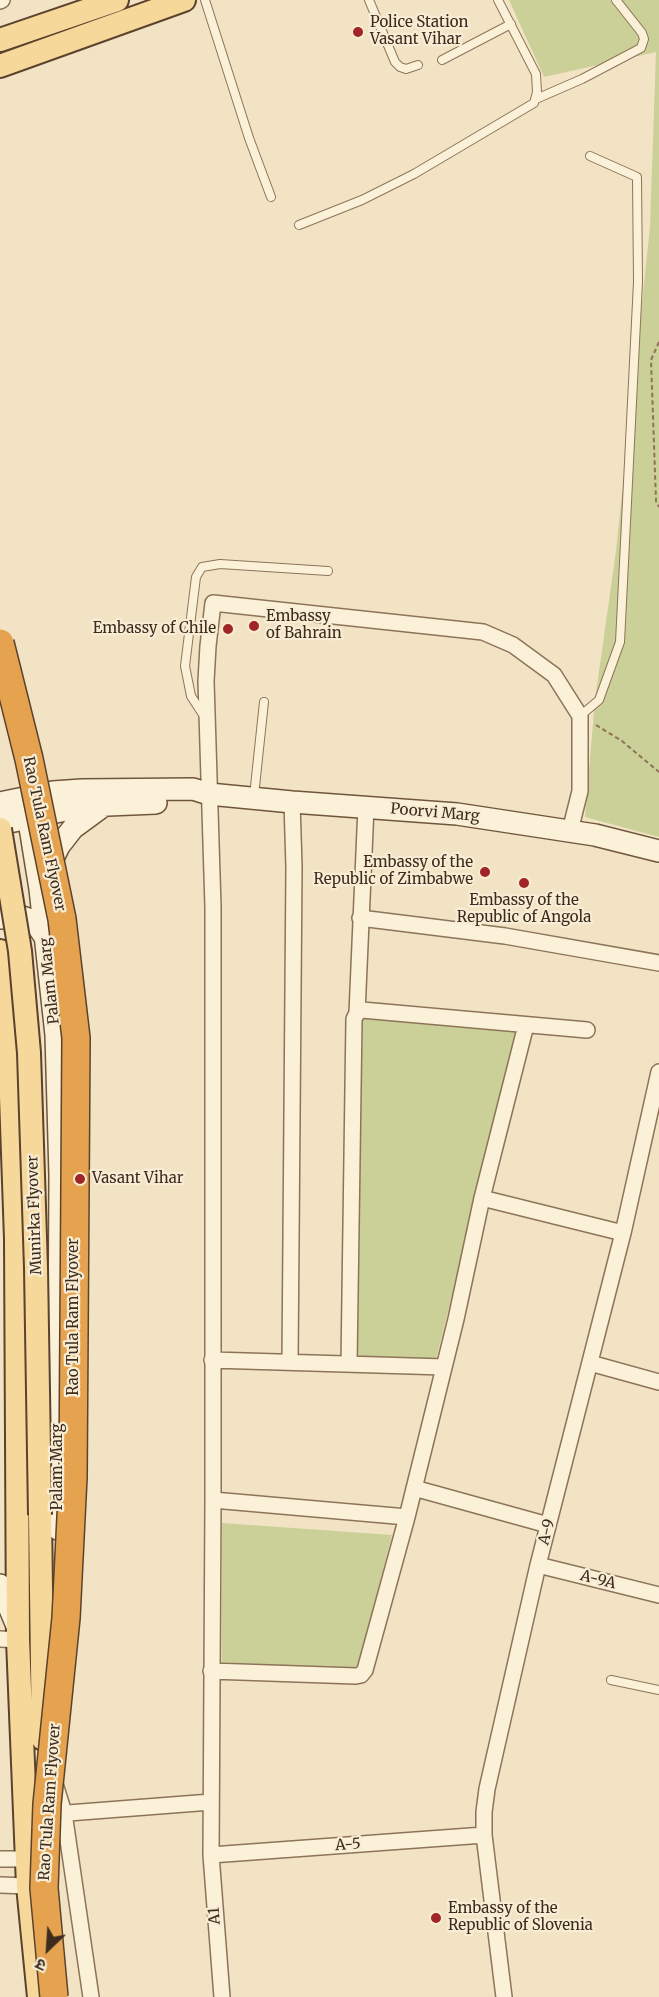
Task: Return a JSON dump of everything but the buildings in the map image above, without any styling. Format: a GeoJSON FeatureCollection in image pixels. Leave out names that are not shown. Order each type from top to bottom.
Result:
{"type":"FeatureCollection","features":[{"type":"Feature","properties":{"kind":"highway","name":"Rao Tula Ram Flyover"},"geometry":{"type":"LineString","coordinates":[[0,643],[29,759],[63,920],[76,1038],[73,1477],[66,1618],[47,1804],[44,1887],[54,1997]]}},
{"type":"Feature","properties":{"kind":"main road"},"geometry":{"type":"LineString","coordinates":[[0,40],[117,0]]}},
{"type":"Feature","properties":{"kind":"main road"},"geometry":{"type":"LineString","coordinates":[[0,66],[184,0]]}},
{"type":"Feature","properties":{"kind":"main road","name":"Palam Marg"},"geometry":{"type":"LineString","coordinates":[[0,683],[26,807],[40,889],[56,1035],[60,1162],[58,1582],[42,1604]]}},
{"type":"Feature","properties":{"kind":"main road","name":"Poorvi Marg"},"geometry":{"type":"LineString","coordinates":[[26,807],[82,790],[193,789],[209,794],[292,802],[457,814],[570,831],[659,851]]}},
{"type":"Feature","properties":{"kind":"main road","name":"Poorvi Marg"},"geometry":{"type":"LineString","coordinates":[[26,807],[192,802],[209,794]]}},
{"type":"Feature","properties":{"kind":"main road"},"geometry":{"type":"LineString","coordinates":[[0,803],[26,807]]}},
{"type":"Feature","properties":{"kind":"main road"},"geometry":{"type":"LineString","coordinates":[[40,889],[59,846],[73,828],[104,805]]}},
{"type":"Feature","properties":{"kind":"main road"},"geometry":{"type":"LineString","coordinates":[[0,824],[26,807]]}},
{"type":"Feature","properties":{"kind":"main road","name":"Munirka Flyover"},"geometry":{"type":"LineString","coordinates":[[0,829],[20,951],[29,1053],[37,1280],[42,1604]]}},
{"type":"Feature","properties":{"kind":"main road"},"geometry":{"type":"LineString","coordinates":[[0,918],[22,918],[34,921],[45,937]]}},
{"type":"Feature","properties":{"kind":"main road","name":"Munirka Flyover"},"geometry":{"type":"LineString","coordinates":[[0,951],[9,1040],[16,1239],[17,1516],[12,1635]]}},
{"type":"Feature","properties":{"kind":"main road"},"geometry":{"type":"LineString","coordinates":[[0,1585],[12,1635],[28,1886],[39,1997]]}},
{"type":"Feature","properties":{"kind":"main road"},"geometry":{"type":"LineString","coordinates":[[42,1604],[44,1750],[54,1814],[43,1836],[62,1997]]}},
{"type":"Feature","properties":{"kind":"street","name":"A1"},"geometry":{"type":"LineString","coordinates":[[222,1997],[211,1855],[213,907],[206,663],[213,603],[483,632],[513,645],[554,675],[580,716]]}},
{"type":"Feature","properties":{"kind":"street"},"geometry":{"type":"LineString","coordinates":[[570,831],[580,790],[580,716]]}},
{"type":"Feature","properties":{"kind":"street"},"geometry":{"type":"LineString","coordinates":[[290,1362],[294,867],[292,802]]}},
{"type":"Feature","properties":{"kind":"street"},"geometry":{"type":"LineString","coordinates":[[349,1364],[354,1031],[357,1013],[366,807]]}},
{"type":"Feature","properties":{"kind":"street"},"geometry":{"type":"LineString","coordinates":[[360,918],[505,936],[659,963]]}},
{"type":"Feature","properties":{"kind":"street"},"geometry":{"type":"LineString","coordinates":[[357,1013],[362,1010],[587,1030]]}},
{"type":"Feature","properties":{"kind":"street"},"geometry":{"type":"LineString","coordinates":[[211,1671],[356,1676],[363,1673],[407,1517],[482,1198],[526,1025]]}},
{"type":"Feature","properties":{"kind":"street","name":"A-9"},"geometry":{"type":"LineString","coordinates":[[504,1997],[484,1835],[484,1812],[538,1565],[622,1233],[659,1072]]}},
{"type":"Feature","properties":{"kind":"street"},"geometry":{"type":"LineString","coordinates":[[482,1198],[622,1233]]}},
{"type":"Feature","properties":{"kind":"street"},"geometry":{"type":"LineString","coordinates":[[212,1359],[444,1367]]}},
{"type":"Feature","properties":{"kind":"street"},"geometry":{"type":"LineString","coordinates":[[590,1363],[659,1382]]}},
{"type":"Feature","properties":{"kind":"street"},"geometry":{"type":"LineString","coordinates":[[414,1488],[548,1525]]}},
{"type":"Feature","properties":{"kind":"street"},"geometry":{"type":"LineString","coordinates":[[213,1500],[407,1517]]}},
{"type":"Feature","properties":{"kind":"street","name":"A-9A"},"geometry":{"type":"LineString","coordinates":[[538,1565],[659,1595]]}},
{"type":"Feature","properties":{"kind":"street"},"geometry":{"type":"LineString","coordinates":[[91,1997],[54,1814],[211,1802]]}},
{"type":"Feature","properties":{"kind":"street","name":"A-5"},"geometry":{"type":"LineString","coordinates":[[211,1855],[484,1835]]}},
{"type":"Feature","properties":{"kind":"street"},"geometry":{"type":"LineString","coordinates":[[0,1859],[26,1859]]}},
{"type":"Feature","properties":{"kind":"street"},"geometry":{"type":"LineString","coordinates":[[0,1885],[28,1886]]}},
{"type":"Feature","properties":{"kind":"lane"},"geometry":{"type":"LineString","coordinates":[[205,0],[249,138],[271,197]]}},
{"type":"Feature","properties":{"kind":"lane"},"geometry":{"type":"LineString","coordinates":[[369,0],[395,62],[406,69],[418,65]]}},
{"type":"Feature","properties":{"kind":"lane"},"geometry":{"type":"LineString","coordinates":[[498,0],[536,74],[538,85],[536,99]]}},
{"type":"Feature","properties":{"kind":"lane"},"geometry":{"type":"LineString","coordinates":[[299,225],[362,200],[414,174],[530,106],[536,99],[582,79],[641,48],[644,39],[642,33],[616,0]]}},
{"type":"Feature","properties":{"kind":"lane"},"geometry":{"type":"LineString","coordinates":[[442,60],[510,24]]}},
{"type":"Feature","properties":{"kind":"lane"},"geometry":{"type":"LineString","coordinates":[[580,716],[599,700],[620,642],[638,282],[637,177],[590,156]]}},
{"type":"Feature","properties":{"kind":"lane"},"geometry":{"type":"LineString","coordinates":[[207,720],[191,696],[185,666],[196,577],[202,567],[220,564],[328,571]]}},
{"type":"Feature","properties":{"kind":"lane"},"geometry":{"type":"LineString","coordinates":[[254,797],[264,702]]}},
{"type":"Feature","properties":{"kind":"lane"},"geometry":{"type":"LineString","coordinates":[[611,1680],[659,1690]]}},
{"type":"Feature","properties":{"kind":"path"},"geometry":{"type":"LineString","coordinates":[[659,342],[651,360],[656,501],[659,507]]}},
{"type":"Feature","properties":{"kind":"path"},"geometry":{"type":"LineString","coordinates":[[580,716],[622,741],[659,772]]}},
{"type":"Feature","properties":{"kind":"green space"},"geometry":{"type":"Polygon","coordinates":[[[509,0],[659,0],[659,837],[585,817],[595,700],[616,551],[650,227],[656,52],[544,77],[509,0]]]}},
{"type":"Feature","properties":{"kind":"green space"},"geometry":{"type":"Polygon","coordinates":[[[359,1017],[519,1030],[436,1359],[358,1359],[359,1017]]]}},
{"type":"Feature","properties":{"kind":"green space"},"geometry":{"type":"Polygon","coordinates":[[[222,1523],[392,1535],[358,1670],[222,1662],[222,1523]]]}},
{"type":"Feature","properties":{"kind":"place","name":"Police Station Vasant Vihar"},"geometry":{"type":"Point","coordinates":[358,32]}},
{"type":"Feature","properties":{"kind":"place","name":"Embassy of Bahrain"},"geometry":{"type":"Point","coordinates":[254,626]}},
{"type":"Feature","properties":{"kind":"place","name":"Embassy of Chile"},"geometry":{"type":"Point","coordinates":[228,629]}},
{"type":"Feature","properties":{"kind":"place","name":"Embassy of the Republic of Zimbabwe"},"geometry":{"type":"Point","coordinates":[485,872]}},
{"type":"Feature","properties":{"kind":"place","name":"Embassy of the Republic of Angola"},"geometry":{"type":"Point","coordinates":[524,883]}},
{"type":"Feature","properties":{"kind":"place","name":"Vasant Vihar"},"geometry":{"type":"Point","coordinates":[80,1179]}},
{"type":"Feature","properties":{"kind":"place","name":"Embassy of the Republic of Slovenia"},"geometry":{"type":"Point","coordinates":[436,1918]}}]}
